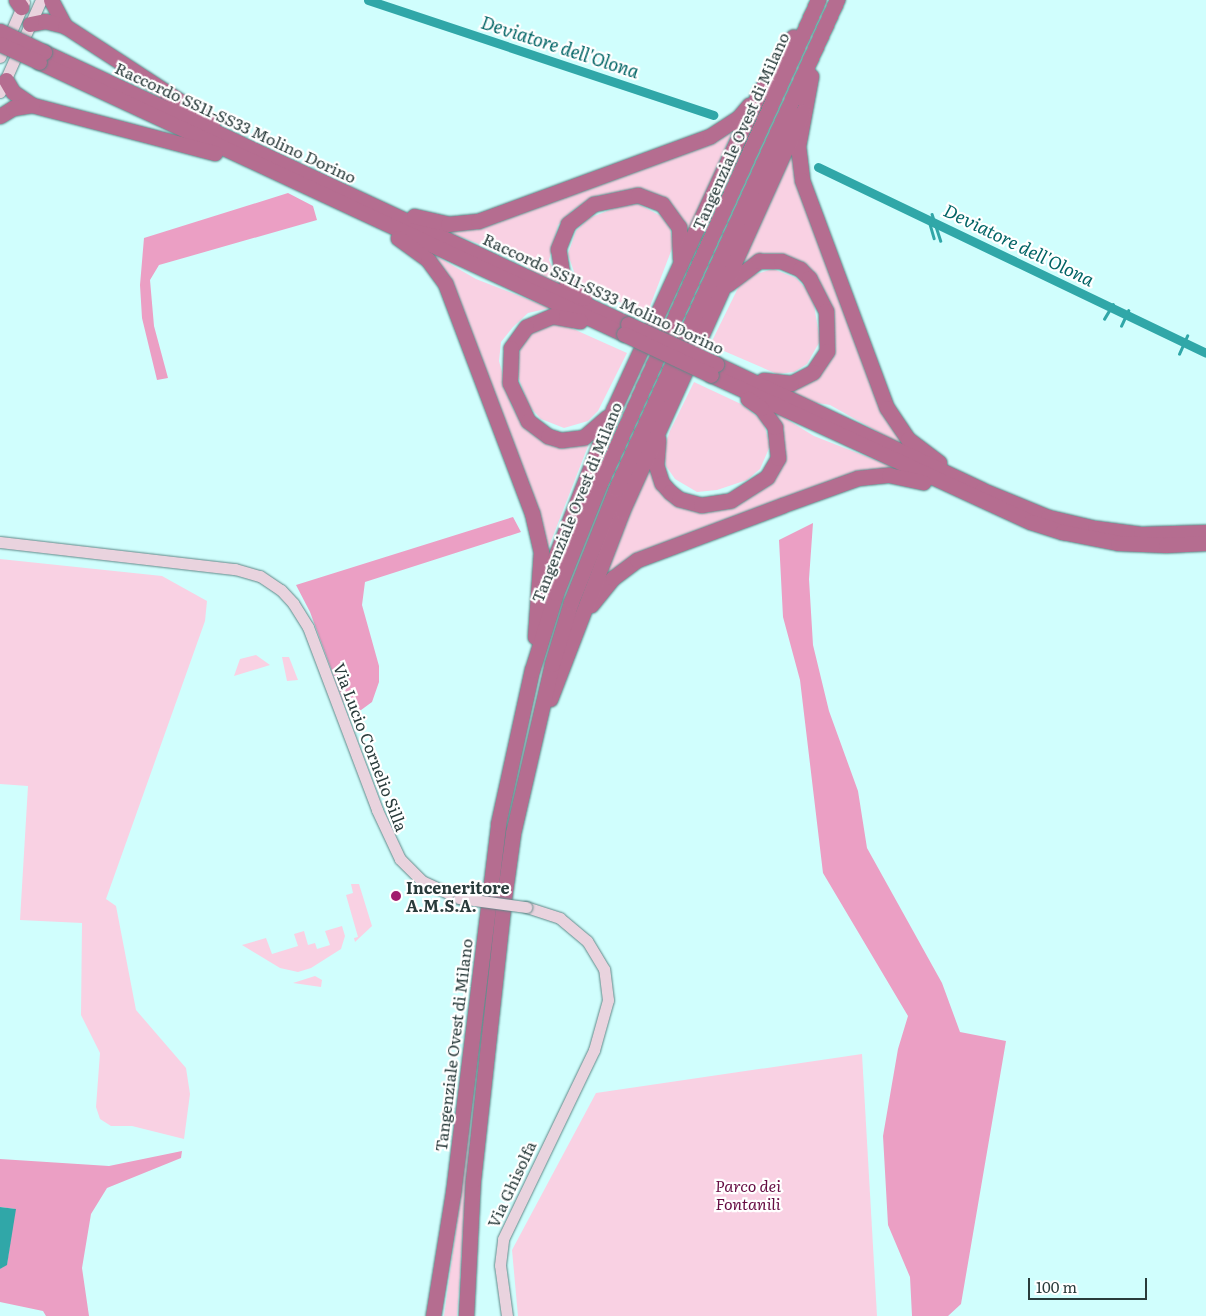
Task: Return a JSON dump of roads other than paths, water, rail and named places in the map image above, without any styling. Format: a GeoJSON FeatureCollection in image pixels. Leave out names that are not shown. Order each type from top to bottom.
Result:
{"type":"FeatureCollection","features":[{"type":"Feature","properties":{"kind":"highway"},"geometry":{"type":"LineString","coordinates":[[51,0],[65,26]]}},
{"type":"Feature","properties":{"kind":"highway"},"geometry":{"type":"LineString","coordinates":[[539,598],[614,408],[758,95],[817,0]]}},
{"type":"Feature","properties":{"kind":"highway","name":"Tangenziale Ovest di Milano"},"geometry":{"type":"LineString","coordinates":[[433,1316],[455,1174],[498,824],[532,670],[556,593],[600,483],[817,0]]}},
{"type":"Feature","properties":{"kind":"highway","name":"Tangenziale Ovest di Milano"},"geometry":{"type":"LineString","coordinates":[[466,1316],[473,1180],[513,834],[552,664],[594,540],[837,0]]}},
{"type":"Feature","properties":{"kind":"highway"},"geometry":{"type":"LineString","coordinates":[[30,24],[45,22],[65,26],[209,120],[285,164]]}},
{"type":"Feature","properties":{"kind":"highway","name":"Raccordo SS11-SS33 Molino Dorino"},"geometry":{"type":"LineString","coordinates":[[0,31],[42,57],[248,161],[714,369],[980,494],[1030,522],[1090,539],[1141,545],[1206,543]]}},
{"type":"Feature","properties":{"kind":"highway"},"geometry":{"type":"LineString","coordinates":[[821,37],[802,112],[798,146],[802,180],[887,408],[908,438],[980,494]]}},
{"type":"Feature","properties":{"kind":"highway","name":"Raccordo SS11-SS33 Molino Dorino"},"geometry":{"type":"LineString","coordinates":[[0,44],[42,57],[303,172],[626,329]]}},
{"type":"Feature","properties":{"kind":"highway"},"geometry":{"type":"LineString","coordinates":[[4,77],[13,92],[32,105],[248,161]]}},
{"type":"Feature","properties":{"kind":"highway"},"geometry":{"type":"LineString","coordinates":[[303,172],[403,213],[429,221],[463,224],[710,136],[738,118],[758,95]]}},
{"type":"Feature","properties":{"kind":"highway"},"geometry":{"type":"LineString","coordinates":[[0,116],[13,108],[32,105]]}},
{"type":"Feature","properties":{"kind":"highway"},"geometry":{"type":"LineString","coordinates":[[532,746],[585,612],[622,511],[802,112]]}},
{"type":"Feature","properties":{"kind":"highway"},"geometry":{"type":"LineString","coordinates":[[626,329],[568,284],[558,261],[558,249],[568,224],[578,214],[606,200],[638,195],[655,200],[669,210],[679,227],[681,250],[678,271]]}},
{"type":"Feature","properties":{"kind":"highway"},"geometry":{"type":"LineString","coordinates":[[346,206],[417,251],[445,283],[532,513],[541,551],[539,598],[532,670]]}},
{"type":"Feature","properties":{"kind":"highway"},"geometry":{"type":"LineString","coordinates":[[714,369],[767,382],[791,383],[813,372],[822,362],[829,338],[826,311],[817,289],[809,278],[792,264],[771,260],[759,261],[737,275],[722,291]]}},
{"type":"Feature","properties":{"kind":"highway"},"geometry":{"type":"LineString","coordinates":[[614,408],[603,423],[584,437],[561,440],[548,436],[528,421],[515,399],[508,358],[519,333],[534,322],[552,316],[564,316],[626,329]]}},
{"type":"Feature","properties":{"kind":"highway"},"geometry":{"type":"LineString","coordinates":[[660,428],[656,453],[658,474],[670,492],[679,499],[701,504],[731,500],[767,477],[778,458],[779,448],[772,422],[761,408],[714,369]]}},
{"type":"Feature","properties":{"kind":"highway"},"geometry":{"type":"LineString","coordinates":[[585,612],[612,578],[637,560],[858,478],[906,478],[980,494]]}},
{"type":"Feature","properties":{"kind":"highway","name":"Raccordo SS11-SS33 Molino Dorino"},"geometry":{"type":"LineString","coordinates":[[980,494],[1048,517],[1095,528],[1162,534],[1206,532]]}},
{"type":"Feature","properties":{"kind":"highway"},"geometry":{"type":"LineString","coordinates":[[469,1267],[473,1316]]}},
{"type":"Feature","properties":{"kind":"street"},"geometry":{"type":"LineString","coordinates":[[4,77],[42,0]]}},
{"type":"Feature","properties":{"kind":"street"},"geometry":{"type":"LineString","coordinates":[[21,2],[30,24]]}},
{"type":"Feature","properties":{"kind":"street"},"geometry":{"type":"LineString","coordinates":[[0,58],[14,25],[21,2]]}},
{"type":"Feature","properties":{"kind":"street"},"geometry":{"type":"LineString","coordinates":[[14,25],[30,24]]}},
{"type":"Feature","properties":{"kind":"street"},"geometry":{"type":"LineString","coordinates":[[0,65],[4,77]]}},
{"type":"Feature","properties":{"kind":"street","name":"Via Lucio Cornelio Silla"},"geometry":{"type":"LineString","coordinates":[[0,542],[235,569],[260,576],[281,590],[308,627],[376,810],[400,859],[422,881],[459,898],[526,906],[552,915],[575,929],[604,969],[608,984],[606,1016],[594,1050],[582,1073]]}},
{"type":"Feature","properties":{"kind":"street","name":"Via Ghisolfa"},"geometry":{"type":"LineString","coordinates":[[507,1316],[500,1265],[503,1239],[582,1073]]}},
{"type":"Feature","properties":{"kind":"water"},"geometry":{"type":"Polygon","coordinates":[[[0,1207],[16,1209],[7,1265],[0,1269],[0,1207]]]}},
{"type":"Feature","properties":{"kind":"waterway","name":"Deviatore dell'Olona"},"geometry":{"type":"LineString","coordinates":[[368,0],[713,115]]}},
{"type":"Feature","properties":{"kind":"waterway","name":"Deviatore dell'Olona"},"geometry":{"type":"LineString","coordinates":[[818,167],[1206,353]]}},
{"type":"Feature","properties":{"kind":"waterway","name":"Deviatore dell'Olona"},"geometry":{"type":"LineString","coordinates":[[932,214],[941,241]]}},
{"type":"Feature","properties":{"kind":"waterway"},"geometry":{"type":"LineString","coordinates":[[928,217],[934,238]]}},
{"type":"Feature","properties":{"kind":"waterway"},"geometry":{"type":"LineString","coordinates":[[1104,319],[1113,304]]}},
{"type":"Feature","properties":{"kind":"waterway"},"geometry":{"type":"LineString","coordinates":[[1121,326],[1128,311]]}},
{"type":"Feature","properties":{"kind":"waterway","name":"Deviatore dell'Olona"},"geometry":{"type":"LineString","coordinates":[[1179,354],[1187,336]]}},
{"type":"Feature","properties":{"kind":"place","name":"Inceneritore A.M.S.A."},"geometry":{"type":"Point","coordinates":[396,896]}},
{"type":"Feature","properties":{"kind":"park label","name":"Parco dei Fontanili"},"geometry":{"type":"Point","coordinates":[748,1194]}}]}
